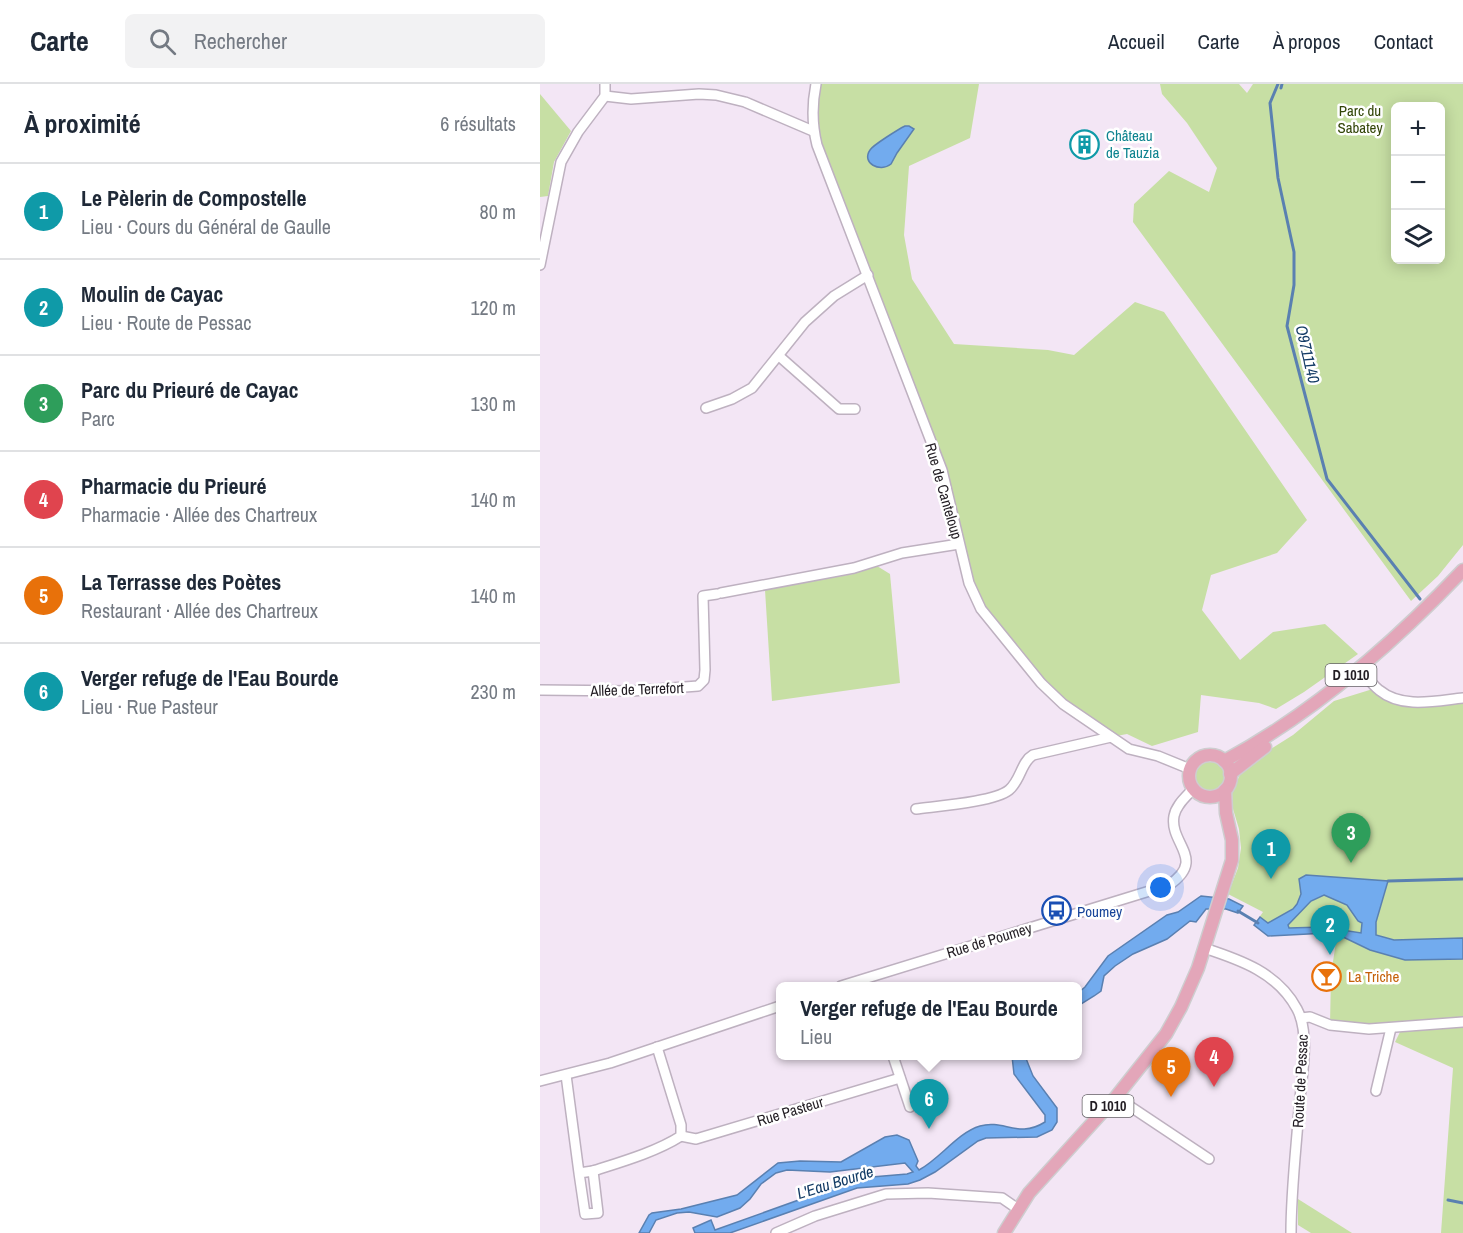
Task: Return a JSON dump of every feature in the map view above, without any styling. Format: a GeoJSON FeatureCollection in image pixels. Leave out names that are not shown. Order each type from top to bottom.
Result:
{"type":"FeatureCollection","features":[{"type":"Feature","properties":{"kind":"main road","name":"D 1010"},"geometry":{"type":"LineString","coordinates":[[1224,761],[1254,745],[1362,671],[1463,570]]}},
{"type":"Feature","properties":{"kind":"main road","name":"D 1010"},"geometry":{"type":"LineString","coordinates":[[1230,774],[1240,764],[1300,724],[1418,625],[1463,577]]}},
{"type":"Feature","properties":{"kind":"main road"},"geometry":{"type":"LineString","coordinates":[[1213,756],[1224,761],[1230,774],[1225,790],[1212,797],[1201,795],[1193,789],[1189,780],[1190,769],[1197,760],[1213,756]]}},
{"type":"Feature","properties":{"kind":"main road","name":"D 1010"},"geometry":{"type":"LineString","coordinates":[[1004,1233],[1037,1184],[1116,1097],[1173,1022],[1189,991],[1229,871],[1233,849],[1226,813],[1225,790]]}},
{"type":"Feature","properties":{"kind":"main road","name":"D 1010"},"geometry":{"type":"LineString","coordinates":[[1212,797],[1226,813]]}},
{"type":"Feature","properties":{"kind":"street"},"geometry":{"type":"LineString","coordinates":[[540,265],[561,162],[578,132],[605,96],[605,84]]}},
{"type":"Feature","properties":{"kind":"street","name":"Rue de Canteloup"},"geometry":{"type":"LineString","coordinates":[[816,84],[813,96],[813,131],[942,470],[969,583],[981,609],[1050,692],[1063,704],[1137,752],[1158,756],[1190,769]]}},
{"type":"Feature","properties":{"kind":"street"},"geometry":{"type":"LineString","coordinates":[[605,96],[631,99],[716,95],[745,102],[813,131]]}},
{"type":"Feature","properties":{"kind":"street"},"geometry":{"type":"LineString","coordinates":[[706,408],[732,399],[752,388],[805,322],[834,296],[868,275]]}},
{"type":"Feature","properties":{"kind":"street"},"geometry":{"type":"LineString","coordinates":[[779,356],[839,409],[855,409]]}},
{"type":"Feature","properties":{"kind":"street","name":"Allée de Terrefort"},"geometry":{"type":"LineString","coordinates":[[540,690],[632,691],[698,686],[704,680],[705,670],[703,596],[854,568],[902,553],[959,544]]}},
{"type":"Feature","properties":{"kind":"street"},"geometry":{"type":"LineString","coordinates":[[1362,671],[1378,690],[1392,699],[1408,702],[1463,698]]}},
{"type":"Feature","properties":{"kind":"street"},"geometry":{"type":"LineString","coordinates":[[916,809],[999,796],[1012,787],[1028,758],[1033,755],[1111,737]]}},
{"type":"Feature","properties":{"kind":"street","name":"Rue de Poumey"},"geometry":{"type":"LineString","coordinates":[[871,982],[1169,885],[1179,878],[1186,862],[1185,853],[1174,830],[1173,817],[1177,808],[1193,789]]}},
{"type":"Feature","properties":{"kind":"street","name":"Route de Pessac"},"geometry":{"type":"LineString","coordinates":[[1204,948],[1245,963],[1274,981],[1294,1004],[1301,1018],[1304,1052],[1291,1206],[1291,1233]]}},
{"type":"Feature","properties":{"kind":"street"},"geometry":{"type":"LineString","coordinates":[[540,1081],[657,1047],[776,1007]]}},
{"type":"Feature","properties":{"kind":"street"},"geometry":{"type":"LineString","coordinates":[[1301,1018],[1310,1017],[1330,1025],[1369,1029],[1463,1022]]}},
{"type":"Feature","properties":{"kind":"street"},"geometry":{"type":"LineString","coordinates":[[1376,1090],[1391,1028]]}},
{"type":"Feature","properties":{"kind":"street"},"geometry":{"type":"LineString","coordinates":[[657,1047],[681,1125],[681,1136]]}},
{"type":"Feature","properties":{"kind":"street"},"geometry":{"type":"LineString","coordinates":[[894,1060],[910,1107]]}},
{"type":"Feature","properties":{"kind":"street"},"geometry":{"type":"LineString","coordinates":[[566,1075],[585,1214],[598,1213],[593,1171]]}},
{"type":"Feature","properties":{"kind":"street","name":"Rue Pasteur"},"geometry":{"type":"LineString","coordinates":[[579,1173],[593,1171],[635,1157],[671,1143],[681,1136],[696,1139],[900,1078]]}},
{"type":"Feature","properties":{"kind":"street"},"geometry":{"type":"LineString","coordinates":[[1116,1097],[1209,1159]]}},
{"type":"Feature","properties":{"kind":"street"},"geometry":{"type":"LineString","coordinates":[[776,1233],[815,1216],[886,1194],[928,1193],[1002,1198],[1018,1209]]}},
{"type":"Feature","properties":{"kind":"green space"},"geometry":{"type":"Polygon","coordinates":[[[816,84],[979,84],[970,138],[909,166],[904,235],[912,279],[954,344],[1048,350],[1074,355],[1135,302],[1164,312],[1307,520],[1277,553],[1211,575],[1202,610],[1240,660],[1273,632],[1325,624],[1358,654],[1276,709],[1259,703],[1201,695],[1198,732],[1152,746],[1127,734],[1111,737],[1063,704],[981,609],[942,470],[817,145],[816,84]]]}},
{"type":"Feature","properties":{"kind":"green space","name":"Parc du Sabatey"},"geometry":{"type":"Polygon","coordinates":[[[1160,84],[1239,84],[1247,93],[1253,84],[1463,84],[1463,545],[1438,576],[1411,601],[1133,222],[1134,204],[1169,171],[1209,192],[1217,168],[1187,123],[1162,94],[1160,84]]]}},
{"type":"Feature","properties":{"kind":"green space"},"geometry":{"type":"Polygon","coordinates":[[[540,94],[571,131],[554,162],[548,196],[540,197],[540,94]]]}},
{"type":"Feature","properties":{"kind":"green space"},"geometry":{"type":"Polygon","coordinates":[[[877,566],[890,574],[900,683],[772,701],[765,590],[853,574],[877,566]]]}},
{"type":"Feature","properties":{"kind":"green space"},"geometry":{"type":"Polygon","coordinates":[[[1376,688],[1392,699],[1463,698],[1463,1233],[1441,1233],[1453,1068],[1395,1042],[1402,1028],[1330,1025],[1331,975],[1337,935],[1327,933],[1268,936],[1254,925],[1263,912],[1228,894],[1238,868],[1241,848],[1232,792],[1244,766],[1293,735],[1334,701],[1376,688]]]}},
{"type":"Feature","properties":{"kind":"green space"},"geometry":{"type":"Polygon","coordinates":[[[1210,760],[1221,765],[1226,776],[1221,787],[1210,792],[1199,787],[1194,776],[1199,765],[1210,760]]]}},
{"type":"Feature","properties":{"kind":"green space"},"geometry":{"type":"Polygon","coordinates":[[[1298,1199],[1352,1233],[1311,1233],[1298,1225],[1298,1199]]]}},
{"type":"Feature","properties":{"kind":"water"},"geometry":{"type":"Polygon","coordinates":[[[905,126],[914,129],[891,164],[887,167],[877,167],[870,163],[868,155],[870,150],[905,126]]]}},
{"type":"Feature","properties":{"kind":"water"},"geometry":{"type":"Polygon","coordinates":[[[1306,875],[1388,881],[1376,922],[1376,935],[1394,940],[1463,938],[1463,959],[1405,960],[1370,950],[1339,935],[1327,933],[1268,936],[1254,925],[1260,917],[1268,923],[1293,909],[1301,894],[1299,879],[1306,875]],[[1324,895],[1311,901],[1288,925],[1289,928],[1323,927],[1361,933],[1362,923],[1347,905],[1324,895]]]}},
{"type":"Feature","properties":{"kind":"water"},"geometry":{"type":"Polygon","coordinates":[[[1201,896],[1229,899],[1243,906],[1238,913],[1226,909],[1206,909],[1196,922],[1190,921],[1167,939],[1133,954],[1115,966],[1104,976],[1101,991],[1082,1003],[1082,990],[1108,956],[1167,915],[1178,912],[1201,896]]]}},
{"type":"Feature","properties":{"kind":"water"},"geometry":{"type":"Polygon","coordinates":[[[1012,1060],[1027,1060],[1033,1076],[1057,1108],[1057,1122],[1052,1130],[1037,1137],[986,1138],[978,1141],[935,1172],[908,1184],[857,1188],[730,1233],[695,1233],[693,1228],[711,1220],[715,1230],[860,1178],[913,1172],[905,1163],[830,1172],[787,1170],[776,1173],[761,1184],[740,1208],[717,1217],[689,1212],[677,1213],[656,1220],[649,1233],[639,1233],[652,1213],[681,1209],[737,1195],[778,1163],[841,1162],[885,1137],[897,1135],[909,1140],[918,1161],[916,1166],[919,1170],[972,1129],[996,1125],[1027,1129],[1045,1122],[1045,1115],[1014,1074],[1012,1060]]]}},
{"type":"Feature","properties":{"kind":"waterway","name":"O9711140"},"geometry":{"type":"LineString","coordinates":[[1278,84],[1270,103],[1278,178],[1294,252],[1294,285],[1287,326],[1327,479],[1420,599]]}},
{"type":"Feature","properties":{"kind":"waterway"},"geometry":{"type":"LineString","coordinates":[[1281,88],[1282,84]]}},
{"type":"Feature","properties":{"kind":"waterway"},"geometry":{"type":"LineString","coordinates":[[1388,881],[1463,879]]}},
{"type":"Feature","properties":{"kind":"waterway","name":"L'Eau Bourde"},"geometry":{"type":"LineString","coordinates":[[1238,911],[1258,923]]}},
{"type":"Feature","properties":{"kind":"waterway"},"geometry":{"type":"LineString","coordinates":[[1448,1200],[1463,1203]]}},
{"type":"Feature","properties":{"kind":"place","name":"Château de Tauzia"},"geometry":{"type":"Point","coordinates":[1085,144]}},
{"type":"Feature","properties":{"kind":"place","name":"Parc du Prieuré de Cayac"},"geometry":{"type":"Point","coordinates":[1351,863]}},
{"type":"Feature","properties":{"kind":"place","name":"Le Pèlerin de Compostelle"},"geometry":{"type":"Point","coordinates":[1271,879]}},
{"type":"Feature","properties":{"kind":"place","name":"Poumey"},"geometry":{"type":"Point","coordinates":[1056,911]}},
{"type":"Feature","properties":{"kind":"place","name":"Moulin de Cayac"},"geometry":{"type":"Point","coordinates":[1330,955]}},
{"type":"Feature","properties":{"kind":"place","name":"La Triche"},"geometry":{"type":"Point","coordinates":[1327,976]}},
{"type":"Feature","properties":{"kind":"place","name":"Pharmacie du Prieuré"},"geometry":{"type":"Point","coordinates":[1214,1087]}},
{"type":"Feature","properties":{"kind":"place","name":"La Terrasse des Poètes"},"geometry":{"type":"Point","coordinates":[1171,1097]}},
{"type":"Feature","properties":{"kind":"place","name":"Verger refuge de l'Eau Bourde"},"geometry":{"type":"Point","coordinates":[929,1129]}}]}
